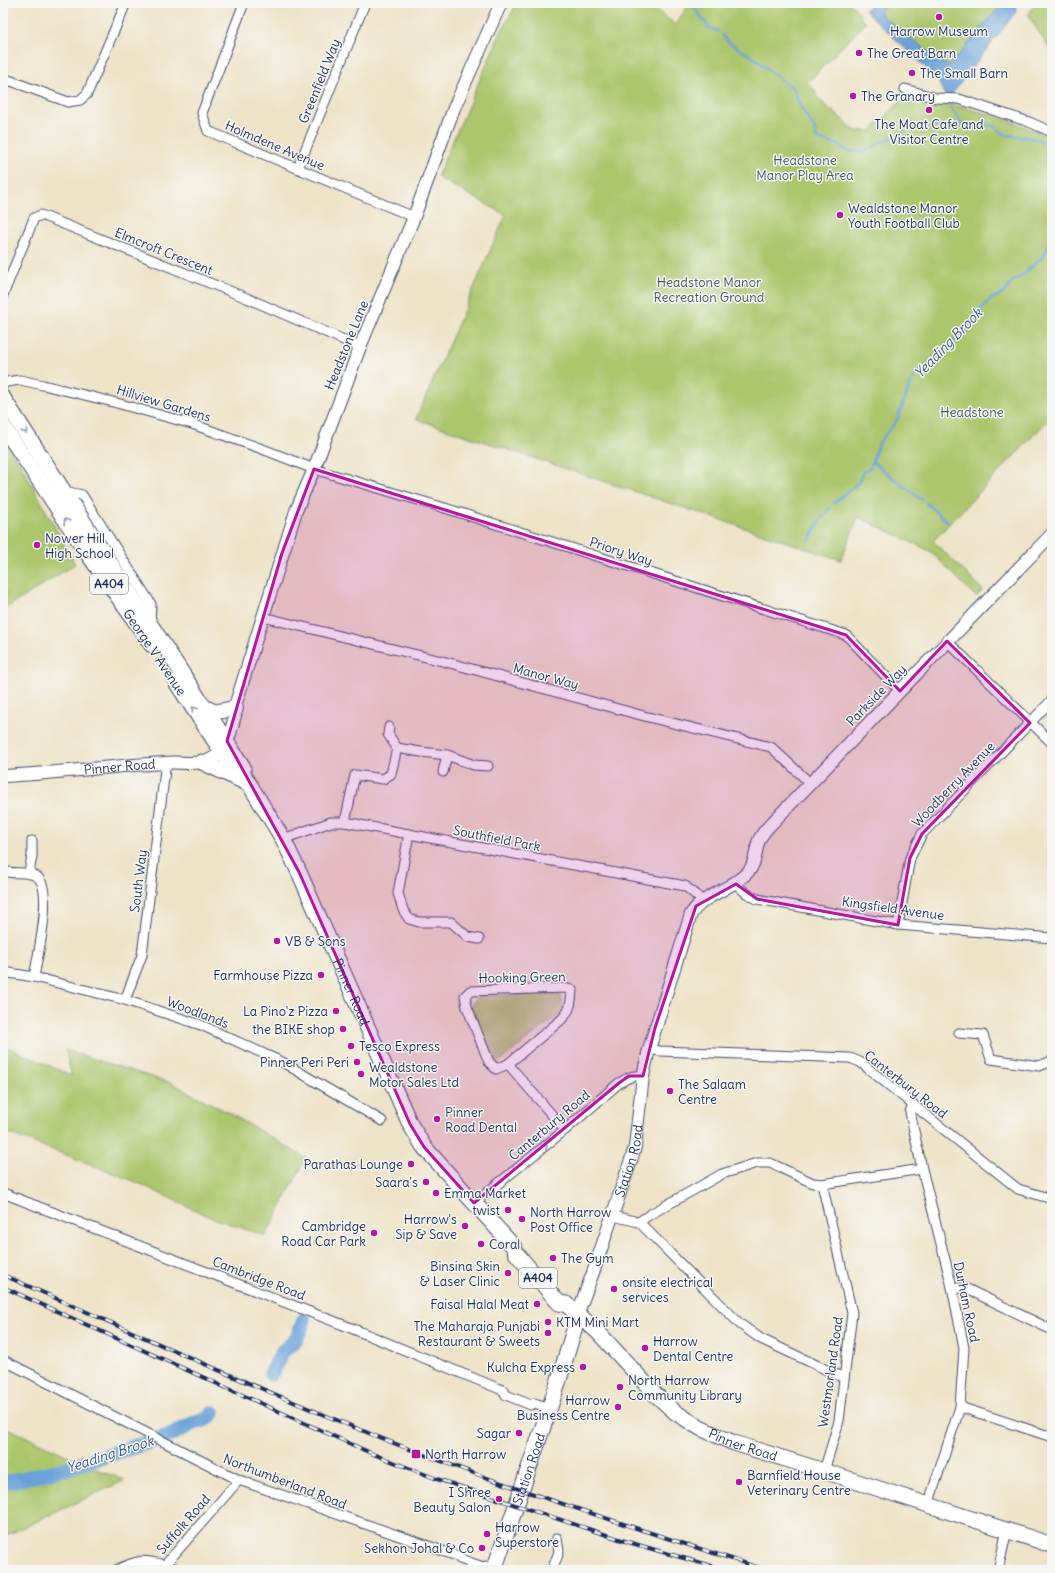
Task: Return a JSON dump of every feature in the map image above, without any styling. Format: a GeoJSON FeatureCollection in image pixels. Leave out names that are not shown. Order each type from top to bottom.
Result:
{"type":"FeatureCollection","features":[{"type":"Feature","properties":{"kind":"main road","name":"George V Avenue"},"geometry":{"type":"LineString","coordinates":[[3,398],[206,708],[221,741]]}},
{"type":"Feature","properties":{"kind":"main road","name":"George V Avenue"},"geometry":{"type":"LineString","coordinates":[[3,426],[86,551],[221,741]]}},
{"type":"Feature","properties":{"kind":"main road"},"geometry":{"type":"LineString","coordinates":[[86,551],[94,537]]}},
{"type":"Feature","properties":{"kind":"main road"},"geometry":{"type":"LineString","coordinates":[[206,708],[215,712],[233,706]]}},
{"type":"Feature","properties":{"kind":"main road","name":"Pinner Road"},"geometry":{"type":"LineString","coordinates":[[221,741],[244,767],[246,779],[283,839],[314,904],[410,1124],[424,1147],[514,1247],[516,1253],[559,1303],[566,1304],[600,1335],[656,1395],[675,1412],[700,1428],[734,1443],[824,1470],[1007,1530],[1051,1541]]}},
{"type":"Feature","properties":{"kind":"main road"},"geometry":{"type":"LineString","coordinates":[[196,762],[246,779]]}},
{"type":"Feature","properties":{"kind":"main road","name":"Station Road"},"geometry":{"type":"LineString","coordinates":[[493,1568],[525,1482],[541,1405],[574,1330],[577,1315]]}},
{"type":"Feature","properties":{"kind":"street"},"geometry":{"type":"LineString","coordinates":[[3,78],[68,102],[80,100],[87,94],[126,3]]}},
{"type":"Feature","properties":{"kind":"street","name":"Holmdene Avenue"},"geometry":{"type":"LineString","coordinates":[[244,3],[202,113],[208,131],[414,217]]}},
{"type":"Feature","properties":{"kind":"street","name":"Greenfield Way"},"geometry":{"type":"LineString","coordinates":[[298,168],[365,3]]}},
{"type":"Feature","properties":{"kind":"street","name":"Headstone Lane"},"geometry":{"type":"LineString","coordinates":[[221,741],[263,617],[296,511],[314,469],[360,346],[414,217],[454,108],[501,3]]}},
{"type":"Feature","properties":{"kind":"street"},"geometry":{"type":"LineString","coordinates":[[904,89],[936,98],[959,99],[1015,117],[1052,132]]}},
{"type":"Feature","properties":{"kind":"street","name":"Elmcroft Crescent"},"geometry":{"type":"LineString","coordinates":[[3,295],[34,218],[41,215],[242,296],[360,346]]}},
{"type":"Feature","properties":{"kind":"street","name":"Hillview Gardens"},"geometry":{"type":"LineString","coordinates":[[3,384],[20,380],[113,402],[192,424],[314,469]]}},
{"type":"Feature","properties":{"kind":"street","name":"Priory Way"},"geometry":{"type":"LineString","coordinates":[[314,469],[448,509],[846,635],[900,691]]}},
{"type":"Feature","properties":{"kind":"street","name":"George V Avenue"},"geometry":{"type":"LineString","coordinates":[[64,491],[82,495],[151,604],[150,623]]}},
{"type":"Feature","properties":{"kind":"street","name":"Parkside Way"},"geometry":{"type":"LineString","coordinates":[[736,884],[752,866],[759,840],[765,830],[1052,534]]}},
{"type":"Feature","properties":{"kind":"street","name":"Manor Way"},"geometry":{"type":"LineString","coordinates":[[263,617],[450,663],[644,716],[771,748],[810,783]]}},
{"type":"Feature","properties":{"kind":"street"},"geometry":{"type":"LineString","coordinates":[[947,641],[1052,743]]}},
{"type":"Feature","properties":{"kind":"street","name":"Woodberry Avenue"},"geometry":{"type":"LineString","coordinates":[[898,925],[910,858],[922,834],[1052,700]]}},
{"type":"Feature","properties":{"kind":"street"},"geometry":{"type":"LineString","coordinates":[[345,822],[355,775],[383,779],[391,774],[397,748],[388,734],[389,727]]}},
{"type":"Feature","properties":{"kind":"street","name":"Pinner Road"},"geometry":{"type":"LineString","coordinates":[[3,776],[166,762],[196,762],[195,758],[209,752],[221,741]]}},
{"type":"Feature","properties":{"kind":"street"},"geometry":{"type":"LineString","coordinates":[[397,748],[447,754],[474,765],[488,766]]}},
{"type":"Feature","properties":{"kind":"street"},"geometry":{"type":"LineString","coordinates":[[443,772],[447,754]]}},
{"type":"Feature","properties":{"kind":"street","name":"South Way"},"geometry":{"type":"LineString","coordinates":[[125,1000],[142,955],[166,762]]}},
{"type":"Feature","properties":{"kind":"street","name":"Southfield Park"},"geometry":{"type":"LineString","coordinates":[[283,839],[331,822],[345,822],[685,886],[703,901]]}},
{"type":"Feature","properties":{"kind":"street"},"geometry":{"type":"LineString","coordinates":[[409,834],[398,893],[403,910],[409,919],[419,922],[451,922],[468,937],[478,940]]}},
{"type":"Feature","properties":{"kind":"street"},"geometry":{"type":"LineString","coordinates":[[28,873],[32,856],[32,840]]}},
{"type":"Feature","properties":{"kind":"street"},"geometry":{"type":"LineString","coordinates":[[3,871],[28,873],[41,880],[44,891],[44,917],[34,977]]}},
{"type":"Feature","properties":{"kind":"street","name":"Kingsfield Avenue"},"geometry":{"type":"LineString","coordinates":[[736,884],[746,893],[757,899],[898,925],[1052,938]]}},
{"type":"Feature","properties":{"kind":"street","name":"Station Road"},"geometry":{"type":"LineString","coordinates":[[577,1315],[635,1147],[643,1076],[649,1049],[691,914],[696,906],[703,901],[736,884]]}},
{"type":"Feature","properties":{"kind":"street","name":"Woodlands"},"geometry":{"type":"LineString","coordinates":[[3,972],[34,977],[125,1000],[201,1025],[284,1064],[370,1112],[382,1121]]}},
{"type":"Feature","properties":{"kind":"street","name":"Hooking Green"},"geometry":{"type":"LineString","coordinates":[[564,988],[572,990],[568,1012],[508,1064],[496,1069],[489,1062],[467,1007],[465,996],[470,991],[564,988]]}},
{"type":"Feature","properties":{"kind":"street"},"geometry":{"type":"LineString","coordinates":[[959,1033],[984,1035],[991,1059],[1039,1066],[1052,1061]]}},
{"type":"Feature","properties":{"kind":"street","name":"Canterbury Road"},"geometry":{"type":"LineString","coordinates":[[649,1049],[660,1051],[850,1058],[860,1062],[1018,1189],[1052,1199]]}},
{"type":"Feature","properties":{"kind":"street"},"geometry":{"type":"LineString","coordinates":[[508,1064],[565,1130]]}},
{"type":"Feature","properties":{"kind":"street","name":"Canterbury Road"},"geometry":{"type":"LineString","coordinates":[[474,1203],[565,1130],[629,1076],[643,1076]]}},
{"type":"Feature","properties":{"kind":"street","name":"Durham Road"},"geometry":{"type":"LineString","coordinates":[[913,1104],[910,1112],[922,1169],[952,1287],[964,1348],[960,1407],[928,1505]]}},
{"type":"Feature","properties":{"kind":"street"},"geometry":{"type":"LineString","coordinates":[[370,1112],[376,1105]]}},
{"type":"Feature","properties":{"kind":"street"},"geometry":{"type":"LineString","coordinates":[[639,1222],[722,1174],[757,1163],[770,1163],[813,1183],[822,1184],[922,1169]]}},
{"type":"Feature","properties":{"kind":"street","name":"Westmorland Road"},"geometry":{"type":"LineString","coordinates":[[822,1184],[852,1313],[839,1421],[824,1470]]}},
{"type":"Feature","properties":{"kind":"street","name":"Cambridge Road"},"geometry":{"type":"LineString","coordinates":[[3,1193],[346,1326],[504,1391],[506,1395],[531,1405],[541,1405]]}},
{"type":"Feature","properties":{"kind":"street"},"geometry":{"type":"LineString","coordinates":[[612,1216],[639,1222],[740,1324],[761,1339],[844,1378]]}},
{"type":"Feature","properties":{"kind":"street"},"geometry":{"type":"LineString","coordinates":[[952,1287],[968,1288],[1052,1330]]}},
{"type":"Feature","properties":{"kind":"street","name":"Northumberland Road"},"geometry":{"type":"LineString","coordinates":[[3,1360],[239,1480],[458,1556],[460,1555],[484,1563],[493,1568]]}},
{"type":"Feature","properties":{"kind":"street"},"geometry":{"type":"LineString","coordinates":[[960,1407],[1052,1437]]}},
{"type":"Feature","properties":{"kind":"street","name":"Suffolk Road"},"geometry":{"type":"LineString","coordinates":[[116,1570],[134,1562],[145,1560],[165,1565],[239,1480]]}},
{"type":"Feature","properties":{"kind":"street"},"geometry":{"type":"LineString","coordinates":[[998,1570],[1007,1530]]}},
{"type":"Feature","properties":{"kind":"street"},"geometry":{"type":"LineString","coordinates":[[552,1570],[559,1552],[557,1538]]}},
{"type":"Feature","properties":{"kind":"street"},"geometry":{"type":"LineString","coordinates":[[165,1565],[179,1570]]}},
{"type":"Feature","properties":{"kind":"highlighted area"},"geometry":{"type":"Polygon","coordinates":[[[314,469],[846,635],[900,691],[947,641],[1030,723],[922,834],[910,858],[898,925],[757,899],[736,884],[696,906],[655,1028],[643,1076],[629,1076],[619,1083],[474,1203],[424,1147],[410,1124],[299,872],[227,741],[282,553],[314,469]]]}},
{"type":"Feature","properties":{"kind":"green space","name":"Headstone Manor Recreation Ground"},"geometry":{"type":"Polygon","coordinates":[[[517,3],[650,3],[675,25],[690,3],[849,3],[861,14],[859,17],[866,22],[807,83],[814,89],[817,98],[856,131],[871,131],[907,95],[963,107],[999,117],[1052,138],[1052,416],[933,541],[983,590],[976,597],[930,551],[858,517],[841,560],[416,419],[506,215],[437,177],[500,34],[517,3]]]}},
{"type":"Feature","properties":{"kind":"green space"},"geometry":{"type":"Polygon","coordinates":[[[888,3],[1001,3],[1001,5],[950,65],[944,64],[882,16],[880,11],[888,3]]]}},
{"type":"Feature","properties":{"kind":"green space"},"geometry":{"type":"Polygon","coordinates":[[[1036,3],[1052,3],[1052,53],[1028,15],[1036,3]]]}},
{"type":"Feature","properties":{"kind":"green space"},"geometry":{"type":"Polygon","coordinates":[[[3,437],[20,463],[75,564],[3,610],[3,437]]]}},
{"type":"Feature","properties":{"kind":"green space"},"geometry":{"type":"Polygon","coordinates":[[[559,993],[565,1010],[497,1063],[470,1005],[480,996],[559,993]]]}},
{"type":"Feature","properties":{"kind":"green space"},"geometry":{"type":"Polygon","coordinates":[[[3,1045],[72,1076],[65,1050],[171,1083],[231,1114],[306,1158],[266,1236],[212,1218],[134,1181],[3,1131],[3,1045]]]}},
{"type":"Feature","properties":{"kind":"green space"},"geometry":{"type":"Polygon","coordinates":[[[3,1426],[103,1472],[125,1480],[3,1537],[3,1426]]]}},
{"type":"Feature","properties":{"kind":"water"},"geometry":{"type":"Polygon","coordinates":[[[872,3],[888,3],[880,11],[882,16],[944,64],[950,65],[1001,5],[1001,3],[1016,3],[1016,12],[951,95],[944,94],[939,83],[931,73],[865,10],[872,3]]]}},
{"type":"Feature","properties":{"kind":"waterway","name":"Yeading Brook"},"geometry":{"type":"LineString","coordinates":[[691,3],[708,27],[718,31]]}},
{"type":"Feature","properties":{"kind":"waterway","name":"Yeading Brook"},"geometry":{"type":"LineString","coordinates":[[722,35],[728,42],[756,59],[773,74],[794,89],[799,104],[814,128],[817,139],[839,145],[848,152],[862,151],[872,148],[908,129],[963,125],[992,125],[1006,135],[1037,139],[1052,148]]}},
{"type":"Feature","properties":{"kind":"waterway","name":"Yeading Brook"},"geometry":{"type":"LineString","coordinates":[[951,108],[963,125]]}},
{"type":"Feature","properties":{"kind":"waterway","name":"Yeading Brook"},"geometry":{"type":"LineString","coordinates":[[1052,206],[1050,210],[1052,213]]}},
{"type":"Feature","properties":{"kind":"waterway","name":"Yeading Brook"},"geometry":{"type":"LineString","coordinates":[[834,503],[858,483],[863,472],[870,468],[881,440],[897,420],[913,377],[923,370],[967,328],[981,309],[991,299],[1004,293],[1012,282],[1024,274],[1044,255],[1052,236]]}},
{"type":"Feature","properties":{"kind":"waterway"},"geometry":{"type":"LineString","coordinates":[[873,462],[922,500]]}},
{"type":"Feature","properties":{"kind":"waterway"},"geometry":{"type":"LineString","coordinates":[[926,503],[948,522]]}},
{"type":"Feature","properties":{"kind":"waterway","name":"Yeading Brook"},"geometry":{"type":"LineString","coordinates":[[809,541],[820,520],[830,508]]}},
{"type":"Feature","properties":{"kind":"waterway","name":"Yeading Brook"},"geometry":{"type":"LineString","coordinates":[[271,1374],[283,1351],[296,1340],[304,1320]]}},
{"type":"Feature","properties":{"kind":"waterway","name":"Yeading Brook"},"geometry":{"type":"LineString","coordinates":[[3,1483],[64,1469],[168,1436],[192,1424],[207,1419],[213,1413]]}},
{"type":"Feature","properties":{"kind":"railway"},"geometry":{"type":"LineString","coordinates":[[3,1275],[271,1393],[411,1450],[562,1504],[766,1570]]}},
{"type":"Feature","properties":{"kind":"railway"},"geometry":{"type":"LineString","coordinates":[[3,1287],[373,1454],[437,1479],[628,1542],[725,1570]]}},
{"type":"Feature","properties":{"kind":"place","name":"Harrow Museum"},"geometry":{"type":"Point","coordinates":[939,17]}},
{"type":"Feature","properties":{"kind":"place","name":"The Great Barn"},"geometry":{"type":"Point","coordinates":[859,53]}},
{"type":"Feature","properties":{"kind":"place","name":"The Small Barn"},"geometry":{"type":"Point","coordinates":[912,73]}},
{"type":"Feature","properties":{"kind":"place","name":"The Granary"},"geometry":{"type":"Point","coordinates":[853,96]}},
{"type":"Feature","properties":{"kind":"place","name":"The Moat Cafe and Visitor Centre"},"geometry":{"type":"Point","coordinates":[929,110]}},
{"type":"Feature","properties":{"kind":"place","name":"Wealdstone Manor Youth Football Club"},"geometry":{"type":"Point","coordinates":[840,215]}},
{"type":"Feature","properties":{"kind":"place","name":"Nower Hill High School"},"geometry":{"type":"Point","coordinates":[37,545]}},
{"type":"Feature","properties":{"kind":"place","name":"VB & Sons"},"geometry":{"type":"Point","coordinates":[277,941]}},
{"type":"Feature","properties":{"kind":"place","name":"Farmhouse Pizza"},"geometry":{"type":"Point","coordinates":[321,975]}},
{"type":"Feature","properties":{"kind":"place","name":"La Pino'z Pizza"},"geometry":{"type":"Point","coordinates":[336,1011]}},
{"type":"Feature","properties":{"kind":"place","name":"the BIKE shop"},"geometry":{"type":"Point","coordinates":[343,1029]}},
{"type":"Feature","properties":{"kind":"place","name":"Tesco Express"},"geometry":{"type":"Point","coordinates":[351,1046]}},
{"type":"Feature","properties":{"kind":"place","name":"Pinner Peri Peri"},"geometry":{"type":"Point","coordinates":[357,1062]}},
{"type":"Feature","properties":{"kind":"place","name":"Wealdstone Motor Sales Ltd"},"geometry":{"type":"Point","coordinates":[361,1074]}},
{"type":"Feature","properties":{"kind":"place","name":"The Salaam Centre"},"geometry":{"type":"Point","coordinates":[670,1091]}},
{"type":"Feature","properties":{"kind":"place","name":"Pinner Road Dental"},"geometry":{"type":"Point","coordinates":[437,1119]}},
{"type":"Feature","properties":{"kind":"place","name":"Parathas Lounge"},"geometry":{"type":"Point","coordinates":[411,1164]}},
{"type":"Feature","properties":{"kind":"place","name":"Saara's"},"geometry":{"type":"Point","coordinates":[426,1182]}},
{"type":"Feature","properties":{"kind":"place","name":"Emma Market"},"geometry":{"type":"Point","coordinates":[436,1193]}},
{"type":"Feature","properties":{"kind":"place","name":"twist"},"geometry":{"type":"Point","coordinates":[508,1210]}},
{"type":"Feature","properties":{"kind":"place","name":"North Harrow Post Office"},"geometry":{"type":"Point","coordinates":[522,1219]}},
{"type":"Feature","properties":{"kind":"place","name":"Harrow's Sip & Save"},"geometry":{"type":"Point","coordinates":[465,1226]}},
{"type":"Feature","properties":{"kind":"place","name":"Cambridge Road Car Park"},"geometry":{"type":"Point","coordinates":[374,1233]}},
{"type":"Feature","properties":{"kind":"place","name":"Coral"},"geometry":{"type":"Point","coordinates":[481,1244]}},
{"type":"Feature","properties":{"kind":"place","name":"The Gym"},"geometry":{"type":"Point","coordinates":[553,1258]}},
{"type":"Feature","properties":{"kind":"place","name":"Binsina Skin & Laser Clinic"},"geometry":{"type":"Point","coordinates":[508,1273]}},
{"type":"Feature","properties":{"kind":"place","name":"onsite electrical services"},"geometry":{"type":"Point","coordinates":[614,1289]}},
{"type":"Feature","properties":{"kind":"place","name":"Faisal Halal Meat"},"geometry":{"type":"Point","coordinates":[537,1304]}},
{"type":"Feature","properties":{"kind":"place","name":"KTM Mini Mart"},"geometry":{"type":"Point","coordinates":[548,1322]}},
{"type":"Feature","properties":{"kind":"place","name":"The Maharaja Punjabi Restaurant & Sweets"},"geometry":{"type":"Point","coordinates":[548,1333]}},
{"type":"Feature","properties":{"kind":"place","name":"Harrow Dental Centre"},"geometry":{"type":"Point","coordinates":[645,1348]}},
{"type":"Feature","properties":{"kind":"place","name":"Kulcha Express"},"geometry":{"type":"Point","coordinates":[583,1367]}},
{"type":"Feature","properties":{"kind":"place","name":"North Harrow Community Library"},"geometry":{"type":"Point","coordinates":[620,1387]}},
{"type":"Feature","properties":{"kind":"place","name":"Harrow Business Centre"},"geometry":{"type":"Point","coordinates":[618,1407]}},
{"type":"Feature","properties":{"kind":"place","name":"Sagar"},"geometry":{"type":"Point","coordinates":[519,1433]}},
{"type":"Feature","properties":{"kind":"place","name":"North Harrow"},"geometry":{"type":"Point","coordinates":[416,1454]}},
{"type":"Feature","properties":{"kind":"place","name":"Barnfield House Veterinary Centre"},"geometry":{"type":"Point","coordinates":[739,1482]}},
{"type":"Feature","properties":{"kind":"place","name":"I Shree Beauty Salon"},"geometry":{"type":"Point","coordinates":[499,1499]}},
{"type":"Feature","properties":{"kind":"place","name":"Harrow Superstore"},"geometry":{"type":"Point","coordinates":[487,1534]}},
{"type":"Feature","properties":{"kind":"place","name":"Sekhon Johal & Co"},"geometry":{"type":"Point","coordinates":[482,1548]}},
{"type":"Feature","properties":{"kind":"park label","name":"Headstone Manor Play Area"},"geometry":{"type":"Point","coordinates":[805,168]}},
{"type":"Feature","properties":{"kind":"park label","name":"Headstone"},"geometry":{"type":"Point","coordinates":[972,412]}}]}
